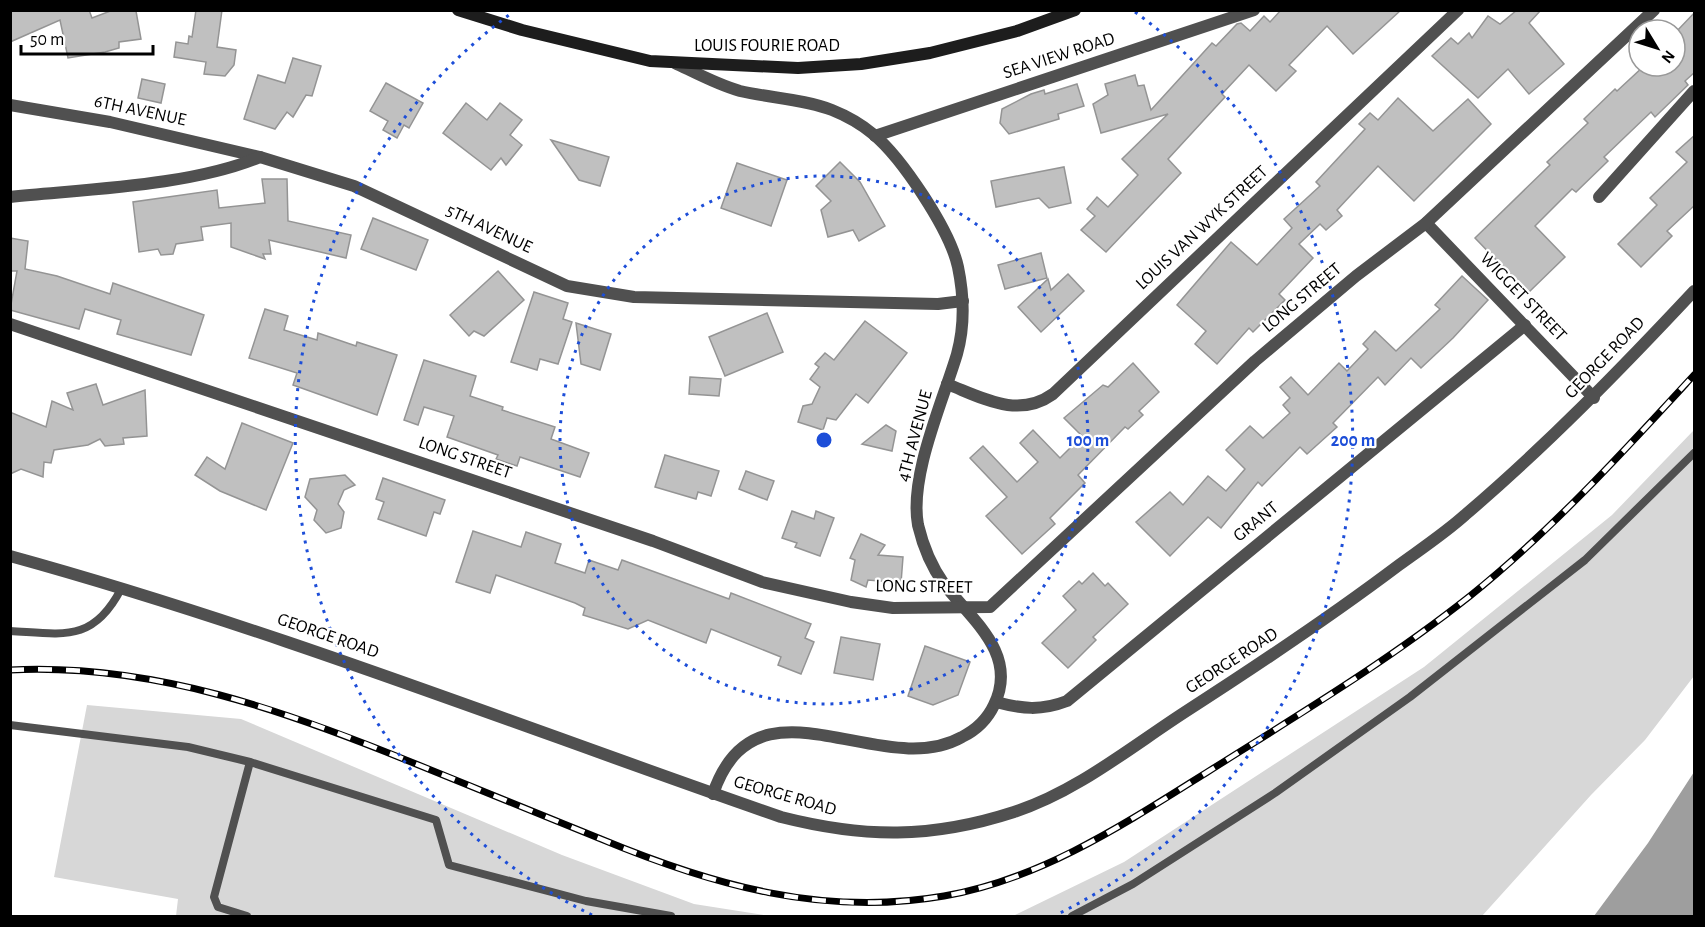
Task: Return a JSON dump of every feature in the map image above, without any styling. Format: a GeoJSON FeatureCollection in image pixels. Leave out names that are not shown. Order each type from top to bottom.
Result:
{"type":"FeatureCollection","features":[{"type":"Feature","properties":{"kind":"main road","name":"LOUIS FOURIE ROAD"},"geometry":{"type":"LineString","coordinates":[[458,10],[522,30],[650,61],[798,68],[861,64],[941,51],[1017,31],[1074,10]]}},
{"type":"Feature","properties":{"kind":"main road"},"geometry":{"type":"LineString","coordinates":[[466,10],[522,30]]}},
{"type":"Feature","properties":{"kind":"street","name":"SEA VIEW ROAD"},"geometry":{"type":"LineString","coordinates":[[875,136],[1254,10]]}},
{"type":"Feature","properties":{"kind":"street","name":"LOUIS VAN WYK STREET"},"geometry":{"type":"LineString","coordinates":[[947,384],[1011,408],[1029,406],[1053,394],[1458,10]]}},
{"type":"Feature","properties":{"kind":"street","name":"LONG STREET"},"geometry":{"type":"LineString","coordinates":[[10,324],[653,541],[762,582],[851,602],[893,608],[990,607],[1255,361],[1356,276],[1426,223],[1654,10]]}},
{"type":"Feature","properties":{"kind":"street","name":"4TH AVENUE"},"geometry":{"type":"LineString","coordinates":[[675,63],[739,90],[831,109],[855,121],[875,136],[916,184],[938,221],[958,263],[963,301],[962,335],[919,477],[916,509],[924,547],[933,566],[944,584],[989,636],[999,656],[1000,692],[989,715],[975,730],[937,748],[891,748],[801,732],[762,736],[747,745],[722,768],[713,794]]}},
{"type":"Feature","properties":{"kind":"street"},"geometry":{"type":"LineString","coordinates":[[1599,197],[1695,91]]}},
{"type":"Feature","properties":{"kind":"street","name":"6TH AVENUE"},"geometry":{"type":"LineString","coordinates":[[10,105],[110,122],[261,157]]}},
{"type":"Feature","properties":{"kind":"street"},"geometry":{"type":"LineString","coordinates":[[10,197],[192,176],[236,168],[261,157]]}},
{"type":"Feature","properties":{"kind":"street","name":"5TH AVENUE"},"geometry":{"type":"LineString","coordinates":[[261,157],[354,186],[567,286],[634,297],[938,304],[963,301]]}},
{"type":"Feature","properties":{"kind":"street","name":"WIGGET STREET"},"geometry":{"type":"LineString","coordinates":[[1426,223],[1594,398]]}},
{"type":"Feature","properties":{"kind":"street","name":"GEORGE ROAD"},"geometry":{"type":"LineString","coordinates":[[10,556],[209,615],[402,680],[780,817],[821,827],[868,834],[919,832],[960,826],[1042,801],[1093,772],[1319,626],[1464,516],[1594,398],[1695,291]]}},
{"type":"Feature","properties":{"kind":"street","name":"GRANT"},"geometry":{"type":"LineString","coordinates":[[996,702],[1023,709],[1048,708],[1067,702],[1525,325]]}},
{"type":"Feature","properties":{"kind":"lane"},"geometry":{"type":"LineString","coordinates":[[1072,916],[1133,884],[1275,793],[1410,697],[1586,560],[1695,453]]}},
{"type":"Feature","properties":{"kind":"lane"},"geometry":{"type":"LineString","coordinates":[[10,632],[69,634],[97,622],[113,605],[121,589]]}},
{"type":"Feature","properties":{"kind":"lane"},"geometry":{"type":"LineString","coordinates":[[10,726],[188,747],[250,762],[436,820],[449,865],[586,901],[671,916]]}},
{"type":"Feature","properties":{"kind":"lane"},"geometry":{"type":"LineString","coordinates":[[247,916],[218,907],[214,897],[250,762]]}},
{"type":"Feature","properties":{"kind":"shaded area"},"geometry":{"type":"Polygon","coordinates":[[[1694,430],[1694,676],[1645,740],[1591,795],[1482,916],[1013,916],[1124,862],[1424,667],[1612,515],[1694,430]]]}},
{"type":"Feature","properties":{"kind":"shaded area"},"geometry":{"type":"Polygon","coordinates":[[[87,705],[241,719],[562,855],[694,904],[770,916],[176,916],[178,899],[54,877],[87,705]]]}},
{"type":"Feature","properties":{"kind":"shaded area"},"geometry":{"type":"Polygon","coordinates":[[[1694,772],[1694,916],[1594,916],[1648,843],[1694,772]]]}},
{"type":"Feature","properties":{"kind":"building"},"geometry":{"type":"Polygon","coordinates":[[[10,10],[89,10],[92,18],[113,10],[136,11],[141,39],[119,42],[119,48],[105,52],[68,58],[60,20],[10,42],[10,10]]]}},
{"type":"Feature","properties":{"kind":"building"},"geometry":{"type":"Polygon","coordinates":[[[196,10],[222,10],[217,47],[236,50],[234,65],[225,76],[204,74],[206,62],[174,57],[176,42],[188,44],[189,36],[192,37],[196,10]]]}},
{"type":"Feature","properties":{"kind":"building"},"geometry":{"type":"Polygon","coordinates":[[[1281,10],[1401,10],[1353,54],[1327,26],[1289,65],[1296,71],[1276,91],[1249,65],[1222,94],[1225,97],[1168,159],[1181,173],[1106,252],[1081,230],[1095,216],[1087,209],[1097,197],[1108,207],[1138,175],[1122,159],[1168,114],[1101,133],[1093,104],[1108,95],[1105,84],[1135,75],[1138,86],[1144,85],[1151,110],[1212,43],[1216,46],[1237,24],[1241,23],[1250,31],[1264,16],[1270,22],[1281,10]]]}},
{"type":"Feature","properties":{"kind":"building"},"geometry":{"type":"Polygon","coordinates":[[[1517,10],[1541,10],[1529,23],[1564,64],[1529,94],[1508,69],[1478,98],[1432,56],[1451,38],[1458,44],[1469,33],[1472,38],[1488,16],[1500,24],[1517,10]]]}},
{"type":"Feature","properties":{"kind":"building"},"geometry":{"type":"Polygon","coordinates":[[[1695,12],[1695,72],[1685,81],[1688,85],[1655,117],[1651,112],[1604,157],[1608,161],[1576,192],[1572,189],[1535,226],[1565,257],[1528,293],[1475,238],[1550,165],[1547,162],[1588,123],[1584,119],[1615,89],[1617,91],[1631,78],[1687,78],[1687,20],[1695,12]]]}},
{"type":"Feature","properties":{"kind":"building"},"geometry":{"type":"Polygon","coordinates":[[[293,58],[321,66],[312,96],[306,95],[293,117],[287,112],[275,129],[244,119],[258,75],[285,83],[293,58]]]}},
{"type":"Feature","properties":{"kind":"building"},"geometry":{"type":"Polygon","coordinates":[[[142,79],[165,84],[161,103],[138,98],[142,79]]]}},
{"type":"Feature","properties":{"kind":"building"},"geometry":{"type":"Polygon","coordinates":[[[386,83],[423,103],[409,128],[404,125],[397,138],[383,130],[388,121],[370,111],[386,83]]]}},
{"type":"Feature","properties":{"kind":"building"},"geometry":{"type":"Polygon","coordinates":[[[1077,84],[1084,106],[1058,114],[1059,119],[1009,134],[1000,123],[1002,109],[1031,94],[1044,90],[1045,94],[1077,84]]]}},
{"type":"Feature","properties":{"kind":"building"},"geometry":{"type":"Polygon","coordinates":[[[1398,98],[1433,131],[1468,99],[1491,124],[1414,201],[1378,166],[1337,210],[1342,216],[1326,230],[1320,224],[1299,244],[1313,258],[1279,294],[1285,300],[1253,332],[1249,328],[1217,364],[1195,344],[1206,331],[1177,305],[1231,242],[1257,265],[1292,228],[1284,219],[1320,186],[1316,182],[1365,129],[1359,124],[1370,113],[1378,120],[1398,98]]]}},
{"type":"Feature","properties":{"kind":"building"},"geometry":{"type":"Polygon","coordinates":[[[466,103],[487,120],[500,103],[522,120],[510,135],[522,145],[506,165],[501,158],[491,170],[443,133],[466,103]]]}},
{"type":"Feature","properties":{"kind":"building"},"geometry":{"type":"Polygon","coordinates":[[[1695,135],[1695,205],[1667,231],[1672,236],[1641,267],[1618,244],[1657,205],[1650,198],[1687,162],[1676,152],[1695,135]]]}},
{"type":"Feature","properties":{"kind":"building"},"geometry":{"type":"Polygon","coordinates":[[[551,140],[609,157],[600,186],[579,180],[551,140]]]}},
{"type":"Feature","properties":{"kind":"building"},"geometry":{"type":"Polygon","coordinates":[[[840,162],[860,182],[885,226],[859,241],[853,230],[828,237],[821,210],[831,201],[816,186],[840,162]]]}},
{"type":"Feature","properties":{"kind":"building"},"geometry":{"type":"Polygon","coordinates":[[[737,163],[787,180],[771,226],[721,208],[737,163]]]}},
{"type":"Feature","properties":{"kind":"building"},"geometry":{"type":"Polygon","coordinates":[[[1064,167],[1071,203],[1049,208],[1039,198],[996,207],[991,181],[1064,167]]]}},
{"type":"Feature","properties":{"kind":"building"},"geometry":{"type":"Polygon","coordinates":[[[262,179],[287,179],[288,221],[351,235],[346,258],[269,240],[271,254],[263,254],[265,259],[231,247],[231,223],[201,227],[203,240],[176,244],[173,254],[161,255],[158,249],[139,252],[133,202],[217,190],[219,208],[265,203],[262,179]]]}},
{"type":"Feature","properties":{"kind":"building"},"geometry":{"type":"Polygon","coordinates":[[[373,218],[428,240],[416,270],[361,249],[373,218]]]}},
{"type":"Feature","properties":{"kind":"building"},"geometry":{"type":"Polygon","coordinates":[[[10,238],[28,241],[25,269],[57,276],[110,294],[113,283],[204,315],[191,355],[117,334],[121,320],[85,309],[79,329],[10,310],[17,271],[10,271],[10,238]]]}},
{"type":"Feature","properties":{"kind":"building"},"geometry":{"type":"Polygon","coordinates":[[[1041,253],[1047,278],[1005,289],[998,265],[1041,253]]]}},
{"type":"Feature","properties":{"kind":"building"},"geometry":{"type":"Polygon","coordinates":[[[498,271],[524,300],[484,336],[474,331],[469,336],[450,315],[498,271]]]}},
{"type":"Feature","properties":{"kind":"building"},"geometry":{"type":"Polygon","coordinates":[[[1068,274],[1084,291],[1041,332],[1018,307],[1048,279],[1051,290],[1068,274]]]}},
{"type":"Feature","properties":{"kind":"building"},"geometry":{"type":"Polygon","coordinates":[[[1462,276],[1488,300],[1453,338],[1421,368],[1411,358],[1385,385],[1378,377],[1333,423],[1337,427],[1307,454],[1300,447],[1262,486],[1258,482],[1221,528],[1208,517],[1170,556],[1136,522],[1170,492],[1183,505],[1208,476],[1226,491],[1245,469],[1226,450],[1250,426],[1263,438],[1290,413],[1283,405],[1290,398],[1280,387],[1291,377],[1308,395],[1339,363],[1347,371],[1368,349],[1363,344],[1375,331],[1396,351],[1440,309],[1435,305],[1462,276]]]}},
{"type":"Feature","properties":{"kind":"building"},"geometry":{"type":"Polygon","coordinates":[[[534,292],[568,303],[563,319],[572,322],[558,364],[540,359],[537,370],[511,362],[534,292]]]}},
{"type":"Feature","properties":{"kind":"building"},"geometry":{"type":"Polygon","coordinates":[[[265,309],[288,316],[284,330],[317,340],[318,333],[356,346],[357,342],[397,355],[377,415],[293,385],[297,373],[249,358],[265,309]]]}},
{"type":"Feature","properties":{"kind":"building"},"geometry":{"type":"Polygon","coordinates":[[[767,313],[783,352],[725,376],[709,337],[767,313]]]}},
{"type":"Feature","properties":{"kind":"building"},"geometry":{"type":"Polygon","coordinates":[[[865,321],[907,353],[868,403],[856,394],[836,420],[827,418],[823,430],[798,422],[803,406],[812,404],[820,387],[810,379],[819,367],[815,364],[825,353],[834,360],[865,321]]]}},
{"type":"Feature","properties":{"kind":"building"},"geometry":{"type":"Polygon","coordinates":[[[576,323],[611,334],[600,370],[581,364],[576,323]]]}},
{"type":"Feature","properties":{"kind":"building"},"geometry":{"type":"Polygon","coordinates":[[[424,360],[476,376],[470,396],[503,407],[502,410],[555,427],[551,439],[589,453],[580,477],[520,457],[517,466],[496,459],[498,455],[447,437],[454,416],[424,407],[418,425],[404,420],[424,360]]]}},
{"type":"Feature","properties":{"kind":"building"},"geometry":{"type":"Polygon","coordinates":[[[1133,363],[1159,392],[1139,411],[1143,415],[1128,429],[1125,427],[1078,475],[1085,483],[1050,518],[1055,524],[1022,554],[986,516],[1007,497],[970,458],[983,446],[1017,482],[1038,462],[1020,443],[1033,430],[1060,458],[1082,436],[1064,418],[1103,385],[1108,387],[1133,363]]]}},
{"type":"Feature","properties":{"kind":"building"},"geometry":{"type":"Polygon","coordinates":[[[690,377],[721,379],[719,396],[689,394],[690,377]]]}},
{"type":"Feature","properties":{"kind":"building"},"geometry":{"type":"Polygon","coordinates":[[[96,384],[103,405],[145,390],[147,436],[123,438],[124,444],[105,446],[100,439],[88,445],[54,450],[51,463],[44,462],[43,477],[21,469],[10,474],[10,412],[46,427],[52,401],[73,410],[67,393],[96,384]]]}},
{"type":"Feature","properties":{"kind":"building"},"geometry":{"type":"Polygon","coordinates":[[[242,423],[293,443],[266,510],[220,491],[195,475],[207,457],[225,469],[242,423]]]}},
{"type":"Feature","properties":{"kind":"building"},"geometry":{"type":"Polygon","coordinates":[[[886,425],[896,431],[892,451],[862,444],[886,425]]]}},
{"type":"Feature","properties":{"kind":"building"},"geometry":{"type":"Polygon","coordinates":[[[665,455],[719,471],[711,496],[698,492],[696,499],[655,487],[665,455]]]}},
{"type":"Feature","properties":{"kind":"building"},"geometry":{"type":"Polygon","coordinates":[[[746,471],[774,481],[767,500],[739,489],[746,471]]]}},
{"type":"Feature","properties":{"kind":"building"},"geometry":{"type":"Polygon","coordinates":[[[345,475],[355,485],[344,490],[338,504],[344,512],[341,528],[326,533],[314,520],[317,510],[305,497],[310,479],[345,475]]]}},
{"type":"Feature","properties":{"kind":"building"},"geometry":{"type":"Polygon","coordinates":[[[383,478],[445,500],[440,514],[434,512],[426,536],[378,519],[384,502],[376,499],[383,478]]]}},
{"type":"Feature","properties":{"kind":"building"},"geometry":{"type":"Polygon","coordinates":[[[792,511],[814,519],[816,511],[834,518],[820,556],[795,547],[797,543],[782,538],[792,511]]]}},
{"type":"Feature","properties":{"kind":"building"},"geometry":{"type":"Polygon","coordinates":[[[473,531],[521,547],[526,532],[561,544],[555,563],[585,573],[589,560],[618,570],[622,560],[729,599],[731,593],[811,624],[805,638],[814,642],[801,674],[778,665],[781,657],[711,629],[706,643],[648,620],[628,629],[583,615],[585,608],[575,603],[496,575],[490,593],[456,582],[473,531]]]}},
{"type":"Feature","properties":{"kind":"building"},"geometry":{"type":"Polygon","coordinates":[[[861,534],[885,545],[878,555],[903,557],[901,583],[868,580],[866,587],[851,580],[855,560],[850,558],[861,534]]]}},
{"type":"Feature","properties":{"kind":"building"},"geometry":{"type":"Polygon","coordinates":[[[1093,573],[1105,586],[1108,583],[1128,604],[1093,637],[1096,640],[1068,668],[1042,643],[1076,610],[1063,596],[1079,581],[1082,584],[1093,573]]]}},
{"type":"Feature","properties":{"kind":"building"},"geometry":{"type":"Polygon","coordinates":[[[841,637],[880,644],[873,680],[834,673],[841,637]]]}},
{"type":"Feature","properties":{"kind":"building"},"geometry":{"type":"Polygon","coordinates":[[[925,646],[970,662],[958,695],[933,705],[908,696],[925,646]]]}},
{"type":"Feature","properties":{"kind":"railway"},"geometry":{"type":"LineString","coordinates":[[10,670],[63,670],[115,674],[167,683],[268,709],[367,744],[643,856],[726,883],[769,893],[855,902],[899,901],[944,896],[1015,877],[1049,863],[1115,829],[1342,687],[1407,643],[1470,596],[1530,544],[1614,461],[1694,375]]}}]}
